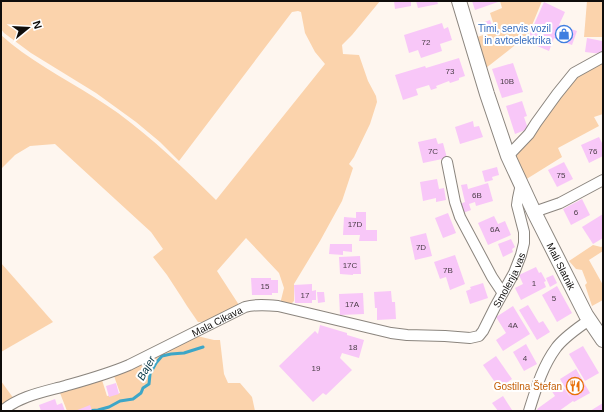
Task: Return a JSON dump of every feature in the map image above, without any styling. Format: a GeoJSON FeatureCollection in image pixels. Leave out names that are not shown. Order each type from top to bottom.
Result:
{"type":"FeatureCollection","features":[{"type":"Feature","properties":{"kind":"main road"},"geometry":{"type":"LineString","coordinates":[[459,1],[487,94],[508,156],[534,212]]}},
{"type":"Feature","properties":{"kind":"main road","name":"Mali Slatnik"},"geometry":{"type":"LineString","coordinates":[[534,212],[589,320],[603,340]]}},
{"type":"Feature","properties":{"kind":"street"},"geometry":{"type":"LineString","coordinates":[[508,156],[529,134],[536,122],[574,73],[603,57]]}},
{"type":"Feature","properties":{"kind":"street"},"geometry":{"type":"LineString","coordinates":[[447,162],[455,202],[460,217],[492,277],[502,292]]}},
{"type":"Feature","properties":{"kind":"street"},"geometry":{"type":"LineString","coordinates":[[534,212],[560,203],[603,180]]}},
{"type":"Feature","properties":{"kind":"street","name":"Smolenja vas"},"geometry":{"type":"LineString","coordinates":[[445,336],[470,338],[479,336],[483,332],[502,292],[514,274],[524,243],[524,232],[517,205],[521,184]]}},
{"type":"Feature","properties":{"kind":"street","name":"Mala Cikava"},"geometry":{"type":"LineString","coordinates":[[2,411],[28,396],[113,372],[251,305],[278,306],[407,335],[445,336]]}},
{"type":"Feature","properties":{"kind":"street"},"geometry":{"type":"LineString","coordinates":[[529,411],[546,364],[557,347],[574,331],[589,320]]}},
{"type":"Feature","properties":{"kind":"shaded area"},"geometry":{"type":"Polygon","coordinates":[[[1,1],[380,1],[342,45],[343,54],[359,55],[368,81],[376,96],[377,102],[370,124],[349,164],[353,168],[342,201],[294,284],[294,301],[289,306],[280,304],[284,288],[279,273],[246,238],[217,271],[239,305],[206,322],[198,322],[167,275],[153,257],[163,249],[151,232],[55,144],[30,146],[15,155],[1,169],[1,35],[34,60],[118,113],[144,133],[216,200],[325,64],[315,52],[305,33],[301,12],[292,12],[179,161],[160,142],[136,122],[96,93],[31,53],[4,33],[1,29],[1,1]]]}},
{"type":"Feature","properties":{"kind":"shaded area"},"geometry":{"type":"Polygon","coordinates":[[[500,1],[542,1],[528,35],[486,68],[477,37],[496,31],[490,13],[502,8],[500,1]]]}},
{"type":"Feature","properties":{"kind":"shaded area"},"geometry":{"type":"Polygon","coordinates":[[[587,1],[603,1],[603,37],[584,37],[587,1]]]}},
{"type":"Feature","properties":{"kind":"shaded area"},"geometry":{"type":"Polygon","coordinates":[[[603,61],[603,114],[594,117],[599,126],[558,148],[562,157],[525,180],[516,157],[523,146],[553,105],[577,77],[603,61]]]}},
{"type":"Feature","properties":{"kind":"shaded area"},"geometry":{"type":"Polygon","coordinates":[[[593,245],[603,246],[603,251],[589,260],[603,285],[603,300],[592,306],[585,285],[587,283],[582,270],[576,269],[569,261],[593,245]]]}},
{"type":"Feature","properties":{"kind":"shaded area"},"geometry":{"type":"Polygon","coordinates":[[[1,263],[53,322],[1,352],[1,263]]]}},
{"type":"Feature","properties":{"kind":"shaded area"},"geometry":{"type":"Polygon","coordinates":[[[197,336],[220,340],[224,374],[228,383],[240,383],[252,397],[255,411],[67,411],[60,393],[102,380],[107,396],[120,393],[114,376],[197,336]]]}},
{"type":"Feature","properties":{"kind":"shaded area"},"geometry":{"type":"Polygon","coordinates":[[[1,381],[14,399],[1,408],[1,381]]]}},
{"type":"Feature","properties":{"kind":"building"},"geometry":{"type":"Polygon","coordinates":[[[394,1],[411,1],[411,6],[395,9],[394,1]]]}},
{"type":"Feature","properties":{"kind":"building"},"geometry":{"type":"Polygon","coordinates":[[[416,1],[437,1],[438,4],[418,8],[416,1]]]}},
{"type":"Feature","properties":{"kind":"building"},"geometry":{"type":"Polygon","coordinates":[[[472,1],[498,1],[498,2],[475,10],[472,1]]]}},
{"type":"Feature","properties":{"kind":"building"},"geometry":{"type":"Polygon","coordinates":[[[544,2],[565,12],[559,25],[577,31],[572,45],[554,38],[549,51],[535,45],[537,41],[528,38],[544,2]]]}},
{"type":"Feature","properties":{"kind":"building"},"geometry":{"type":"Polygon","coordinates":[[[490,20],[493,29],[482,33],[479,24],[490,20]]]}},
{"type":"Feature","properties":{"kind":"building"},"geometry":{"type":"Polygon","coordinates":[[[442,23],[444,29],[448,27],[452,40],[440,44],[442,51],[421,58],[418,50],[409,53],[404,35],[442,23]]]}},
{"type":"Feature","properties":{"kind":"building"},"geometry":{"type":"Polygon","coordinates":[[[587,38],[602,41],[603,38],[602,54],[585,52],[587,38]]]}},
{"type":"Feature","properties":{"kind":"building"},"geometry":{"type":"Polygon","coordinates":[[[459,58],[465,76],[459,78],[459,80],[450,83],[449,81],[436,86],[437,88],[431,90],[429,85],[416,89],[418,95],[403,100],[395,75],[459,58]]]}},
{"type":"Feature","properties":{"kind":"building"},"geometry":{"type":"Polygon","coordinates":[[[513,63],[523,92],[502,98],[492,69],[513,63]]]}},
{"type":"Feature","properties":{"kind":"building"},"geometry":{"type":"Polygon","coordinates":[[[522,101],[527,116],[524,117],[528,129],[515,134],[506,106],[522,101]]]}},
{"type":"Feature","properties":{"kind":"building"},"geometry":{"type":"Polygon","coordinates":[[[473,121],[474,127],[479,126],[483,137],[460,144],[455,127],[473,121]]]}},
{"type":"Feature","properties":{"kind":"building"},"geometry":{"type":"Polygon","coordinates":[[[599,137],[603,145],[603,156],[589,163],[581,145],[599,137]]]}},
{"type":"Feature","properties":{"kind":"building"},"geometry":{"type":"Polygon","coordinates":[[[436,138],[438,144],[443,143],[447,158],[423,163],[418,142],[436,138]]]}},
{"type":"Feature","properties":{"kind":"building"},"geometry":{"type":"Polygon","coordinates":[[[564,162],[573,179],[557,187],[548,170],[564,162]]]}},
{"type":"Feature","properties":{"kind":"building"},"geometry":{"type":"Polygon","coordinates":[[[497,167],[499,175],[492,177],[493,180],[485,182],[482,171],[497,167]]]}},
{"type":"Feature","properties":{"kind":"building"},"geometry":{"type":"Polygon","coordinates":[[[437,179],[439,189],[444,188],[446,200],[436,202],[436,198],[423,201],[420,182],[437,179]]]}},
{"type":"Feature","properties":{"kind":"building"},"geometry":{"type":"Polygon","coordinates":[[[488,183],[493,201],[476,206],[475,202],[469,204],[471,210],[463,213],[460,204],[465,202],[461,185],[467,184],[468,189],[488,183]]]}},
{"type":"Feature","properties":{"kind":"building"},"geometry":{"type":"Polygon","coordinates":[[[582,199],[590,215],[571,225],[563,209],[582,199]]]}},
{"type":"Feature","properties":{"kind":"building"},"geometry":{"type":"Polygon","coordinates":[[[356,212],[366,212],[366,230],[377,230],[377,241],[359,241],[360,235],[343,235],[344,217],[356,218],[356,212]]]}},
{"type":"Feature","properties":{"kind":"building"},"geometry":{"type":"Polygon","coordinates":[[[448,213],[456,233],[443,238],[435,218],[448,213]]]}},
{"type":"Feature","properties":{"kind":"building"},"geometry":{"type":"Polygon","coordinates":[[[603,214],[603,238],[593,244],[582,227],[603,214]]]}},
{"type":"Feature","properties":{"kind":"building"},"geometry":{"type":"Polygon","coordinates":[[[494,216],[498,224],[505,221],[511,235],[488,245],[478,223],[494,216]]]}},
{"type":"Feature","properties":{"kind":"building"},"geometry":{"type":"Polygon","coordinates":[[[426,233],[432,256],[415,260],[410,237],[426,233]]]}},
{"type":"Feature","properties":{"kind":"building"},"geometry":{"type":"Polygon","coordinates":[[[511,239],[515,247],[512,249],[513,252],[503,257],[498,244],[511,239]]]}},
{"type":"Feature","properties":{"kind":"building"},"geometry":{"type":"Polygon","coordinates":[[[330,244],[352,244],[352,252],[343,251],[343,255],[329,254],[330,244]]]}},
{"type":"Feature","properties":{"kind":"building"},"geometry":{"type":"Polygon","coordinates":[[[455,255],[465,284],[450,290],[446,277],[440,279],[434,262],[455,255]]]}},
{"type":"Feature","properties":{"kind":"building"},"geometry":{"type":"Polygon","coordinates":[[[360,256],[361,274],[340,274],[339,257],[360,256]]]}},
{"type":"Feature","properties":{"kind":"building"},"geometry":{"type":"Polygon","coordinates":[[[536,267],[546,281],[544,282],[546,287],[521,300],[515,288],[523,284],[519,275],[536,267]]]}},
{"type":"Feature","properties":{"kind":"building"},"geometry":{"type":"Polygon","coordinates":[[[553,275],[557,283],[550,287],[546,278],[553,275]]]}},
{"type":"Feature","properties":{"kind":"building"},"geometry":{"type":"Polygon","coordinates":[[[251,278],[271,278],[271,280],[278,280],[278,293],[272,293],[272,295],[252,295],[251,278]]]}},
{"type":"Feature","properties":{"kind":"building"},"geometry":{"type":"Polygon","coordinates":[[[483,283],[488,298],[470,304],[466,291],[471,289],[470,287],[483,283]]]}},
{"type":"Feature","properties":{"kind":"building"},"geometry":{"type":"Polygon","coordinates":[[[312,284],[312,291],[316,290],[316,300],[312,300],[312,303],[295,303],[294,285],[312,284]]]}},
{"type":"Feature","properties":{"kind":"building"},"geometry":{"type":"Polygon","coordinates":[[[557,286],[572,313],[557,322],[542,295],[557,286]]]}},
{"type":"Feature","properties":{"kind":"building"},"geometry":{"type":"Polygon","coordinates":[[[391,291],[392,302],[395,302],[396,319],[377,320],[377,308],[375,308],[374,292],[391,291]]]}},
{"type":"Feature","properties":{"kind":"building"},"geometry":{"type":"Polygon","coordinates":[[[317,292],[324,292],[325,302],[318,303],[317,292]]]}},
{"type":"Feature","properties":{"kind":"building"},"geometry":{"type":"Polygon","coordinates":[[[363,293],[364,314],[340,315],[339,294],[363,293]]]}},
{"type":"Feature","properties":{"kind":"building"},"geometry":{"type":"Polygon","coordinates":[[[528,305],[539,323],[543,321],[550,332],[537,340],[519,310],[528,305]]]}},
{"type":"Feature","properties":{"kind":"building"},"geometry":{"type":"Polygon","coordinates":[[[513,306],[530,334],[503,351],[496,340],[506,333],[496,317],[513,306]]]}},
{"type":"Feature","properties":{"kind":"building"},"geometry":{"type":"Polygon","coordinates":[[[320,325],[364,340],[359,358],[342,353],[340,358],[352,370],[326,395],[323,393],[313,402],[279,366],[315,331],[318,334],[320,325]]]}},
{"type":"Feature","properties":{"kind":"building"},"geometry":{"type":"Polygon","coordinates":[[[526,344],[537,364],[524,371],[513,352],[526,344]]]}},
{"type":"Feature","properties":{"kind":"building"},"geometry":{"type":"Polygon","coordinates":[[[583,346],[599,373],[585,381],[569,354],[583,346]]]}},
{"type":"Feature","properties":{"kind":"building"},"geometry":{"type":"Polygon","coordinates":[[[496,356],[512,379],[499,388],[483,365],[496,356]]]}},
{"type":"Feature","properties":{"kind":"building"},"geometry":{"type":"Polygon","coordinates":[[[576,369],[590,393],[574,402],[573,401],[559,411],[538,411],[537,409],[555,396],[551,390],[561,384],[571,398],[560,379],[576,369]]]}},
{"type":"Feature","properties":{"kind":"building"},"geometry":{"type":"Polygon","coordinates":[[[116,383],[119,394],[109,397],[106,386],[116,383]]]}},
{"type":"Feature","properties":{"kind":"building"},"geometry":{"type":"Polygon","coordinates":[[[503,396],[512,410],[498,411],[492,403],[503,396]]]}},
{"type":"Feature","properties":{"kind":"building"},"geometry":{"type":"Polygon","coordinates":[[[55,399],[57,405],[62,403],[65,411],[41,411],[39,405],[55,399]]]}},
{"type":"Feature","properties":{"kind":"building"},"geometry":{"type":"Polygon","coordinates":[[[603,403],[603,411],[590,411],[603,403]]]}},
{"type":"Feature","properties":{"kind":"building"},"geometry":{"type":"Polygon","coordinates":[[[90,405],[92,411],[75,411],[90,405]]]}},
{"type":"Feature","properties":{"kind":"waterway","name":"Bajer"},"geometry":{"type":"LineString","coordinates":[[85,411],[98,410],[109,407],[120,401],[133,399],[149,384],[150,374],[162,356],[184,353],[203,347]]}},
{"type":"Feature","properties":{"kind":"place","name":"Timi, servis vozil in avtoelektrika"},"geometry":{"type":"Point","coordinates":[564,34]}},
{"type":"Feature","properties":{"kind":"place","name":"Gostilna Štefan"},"geometry":{"type":"Point","coordinates":[575,386]}}]}
